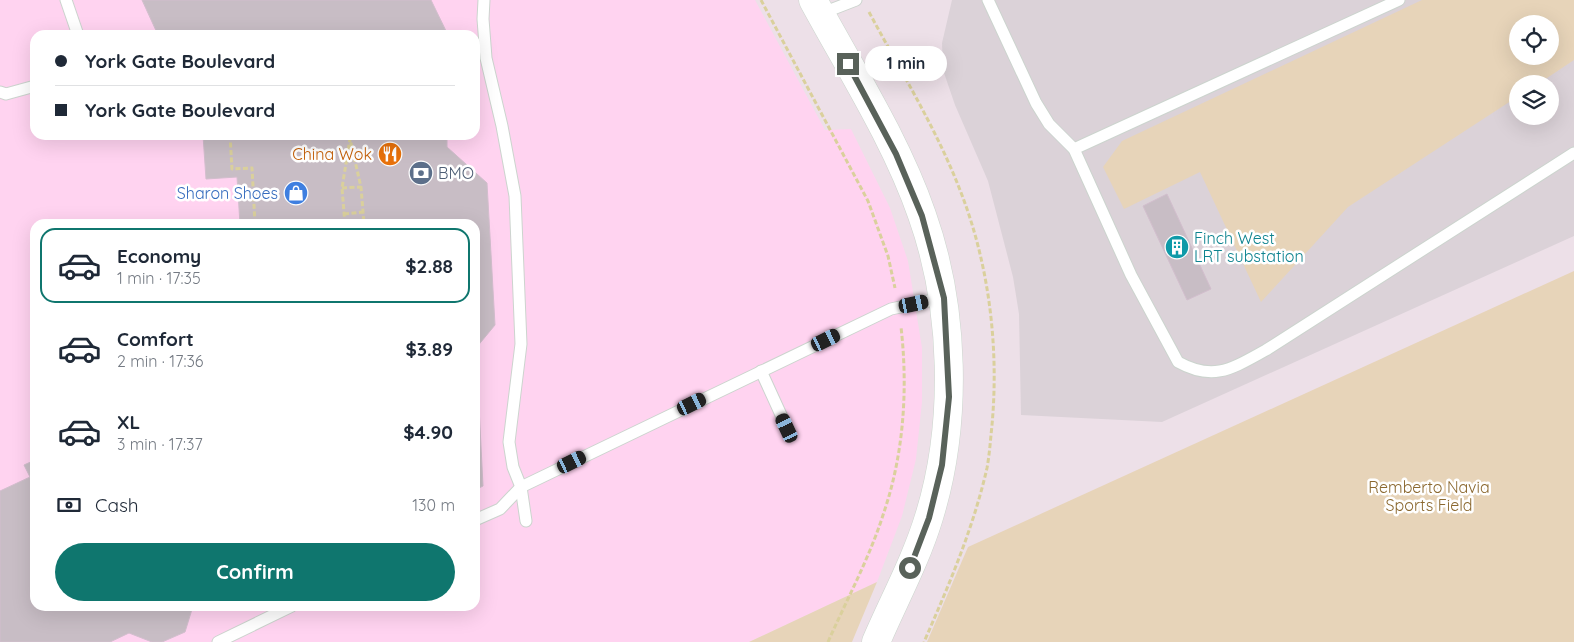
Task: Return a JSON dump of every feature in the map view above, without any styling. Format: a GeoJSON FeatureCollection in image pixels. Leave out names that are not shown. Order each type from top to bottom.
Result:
{"type":"FeatureCollection","features":[{"type":"Feature","properties":{"kind":"street"},"geometry":{"type":"LineString","coordinates":[[816,7],[866,97],[907,180],[922,216],[944,298],[949,397],[942,465],[926,526],[904,585],[876,642]]}},
{"type":"Feature","properties":{"kind":"lane"},"geometry":{"type":"LineString","coordinates":[[66,0],[76,30]]}},
{"type":"Feature","properties":{"kind":"lane"},"geometry":{"type":"LineString","coordinates":[[484,0],[483,19],[486,58],[502,126],[515,196],[521,344],[509,442],[526,521]]}},
{"type":"Feature","properties":{"kind":"lane"},"geometry":{"type":"LineString","coordinates":[[816,7],[856,0]]}},
{"type":"Feature","properties":{"kind":"lane"},"geometry":{"type":"LineString","coordinates":[[988,0],[1036,103],[1050,124],[1074,149],[1131,275],[1178,362],[1192,370],[1221,372],[1266,350],[1574,153]]}},
{"type":"Feature","properties":{"kind":"lane"},"geometry":{"type":"LineString","coordinates":[[1074,149],[1399,0]]}},
{"type":"Feature","properties":{"kind":"lane"},"geometry":{"type":"LineString","coordinates":[[0,92],[6,94],[30,87]]}},
{"type":"Feature","properties":{"kind":"lane"},"geometry":{"type":"LineString","coordinates":[[480,518],[500,508],[520,487],[891,309],[944,298]]}},
{"type":"Feature","properties":{"kind":"lane"},"geometry":{"type":"LineString","coordinates":[[761,371],[787,428]]}},
{"type":"Feature","properties":{"kind":"lane"},"geometry":{"type":"LineString","coordinates":[[218,642],[282,611]]}},
{"type":"Feature","properties":{"kind":"path"},"geometry":{"type":"LineString","coordinates":[[230,140],[232,169],[252,168],[255,219]]}},
{"type":"Feature","properties":{"kind":"path"},"geometry":{"type":"LineString","coordinates":[[344,219],[342,188],[350,140]]}},
{"type":"Feature","properties":{"kind":"path"},"geometry":{"type":"LineString","coordinates":[[351,140],[362,187],[364,219]]}},
{"type":"Feature","properties":{"kind":"path"},"geometry":{"type":"LineString","coordinates":[[342,188],[362,187]]}},
{"type":"Feature","properties":{"kind":"path"},"geometry":{"type":"LineString","coordinates":[[344,214],[363,212]]}},
{"type":"Feature","properties":{"kind":"shaded area"},"geometry":{"type":"Polygon","coordinates":[[[0,0],[755,0],[825,130],[851,129],[890,208],[908,261],[922,348],[922,402],[916,459],[902,516],[877,582],[749,642],[0,642],[0,0]]]}},
{"type":"Feature","properties":{"kind":"shaded area"},"geometry":{"type":"Polygon","coordinates":[[[952,0],[1574,0],[1574,236],[1162,422],[1021,415],[1019,314],[1013,277],[988,181],[955,105],[943,70],[942,43],[952,0]]]}},
{"type":"Feature","properties":{"kind":"green space"},"geometry":{"type":"Polygon","coordinates":[[[1422,0],[1574,0],[1574,60],[1552,75],[1509,75],[1509,102],[1348,207],[1261,302],[1200,172],[1124,209],[1103,167],[1122,141],[1422,0]]]}},
{"type":"Feature","properties":{"kind":"green space","name":"Remberto Navia Sports Field"},"geometry":{"type":"Polygon","coordinates":[[[1574,271],[1574,642],[927,642],[968,547],[1574,271]]]}},
{"type":"Feature","properties":{"kind":"green space"},"geometry":{"type":"Polygon","coordinates":[[[877,582],[852,642],[749,642],[877,582]]]}},
{"type":"Feature","properties":{"kind":"building"},"geometry":{"type":"Polygon","coordinates":[[[142,0],[431,0],[446,30],[156,30],[142,0]]]}},
{"type":"Feature","properties":{"kind":"building"},"geometry":{"type":"Polygon","coordinates":[[[203,140],[447,140],[447,147],[487,183],[495,325],[480,343],[480,219],[240,219],[237,177],[206,179],[203,140]]]}},
{"type":"Feature","properties":{"kind":"building","name":"Finch West LRT substation"},"geometry":{"type":"Polygon","coordinates":[[[1167,194],[1211,289],[1187,300],[1143,206],[1167,194]]]}},
{"type":"Feature","properties":{"kind":"building"},"geometry":{"type":"Polygon","coordinates":[[[480,427],[483,486],[480,488],[480,427]]]}},
{"type":"Feature","properties":{"kind":"building"},"geometry":{"type":"Polygon","coordinates":[[[30,462],[30,477],[24,465],[30,462]]]}},
{"type":"Feature","properties":{"kind":"building"},"geometry":{"type":"Polygon","coordinates":[[[30,477],[30,611],[191,611],[185,632],[162,642],[152,642],[129,633],[110,642],[0,642],[0,491],[30,477]]]}},
{"type":"Feature","properties":{"kind":"place","name":"China Wok"},"geometry":{"type":"Point","coordinates":[390,154]}},
{"type":"Feature","properties":{"kind":"place","name":"BMO"},"geometry":{"type":"Point","coordinates":[421,173]}},
{"type":"Feature","properties":{"kind":"place","name":"Sharon Shoes"},"geometry":{"type":"Point","coordinates":[296,193]}},
{"type":"Feature","properties":{"kind":"place","name":"Finch West LRT substation"},"geometry":{"type":"Point","coordinates":[1177,247]}},
{"type":"Feature","properties":{"kind":"route"},"geometry":{"type":"LineString","coordinates":[[848,64],[896,154],[922,216],[944,298],[949,397],[942,465],[929,518],[910,568]]}}]}
